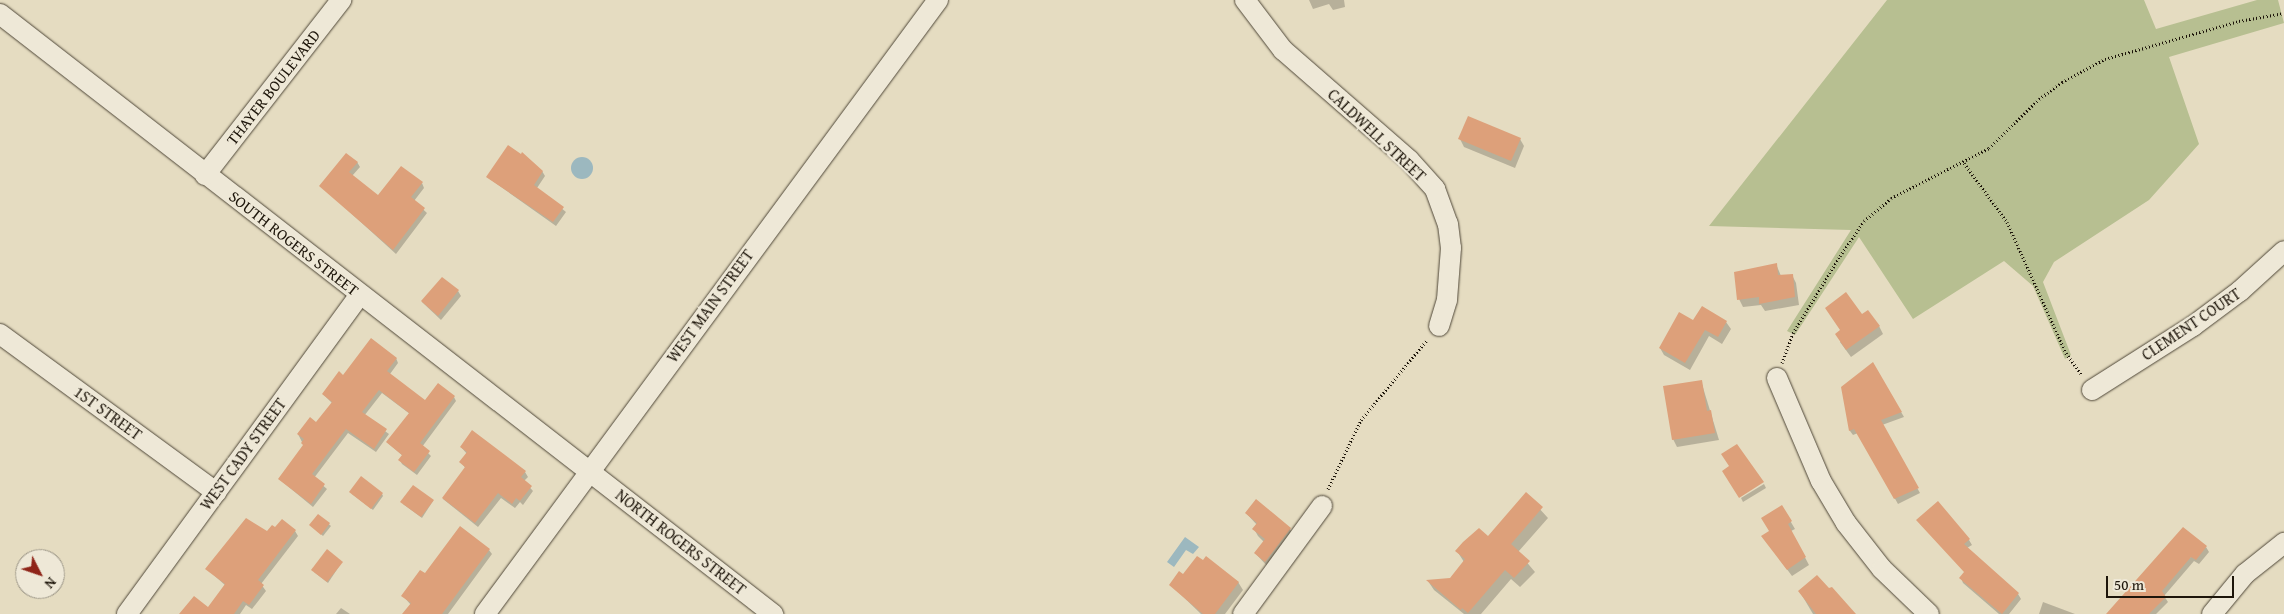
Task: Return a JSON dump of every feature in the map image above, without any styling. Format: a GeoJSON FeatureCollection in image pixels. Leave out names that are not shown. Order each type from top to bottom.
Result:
{"type":"FeatureCollection","features":[{"type":"Feature","properties":{"kind":"street","name":"THAYER BOULEVARD"},"geometry":{"type":"LineString","coordinates":[[205,175],[341,0]]}},
{"type":"Feature","properties":{"kind":"street","name":"WEST MAIN STREET"},"geometry":{"type":"LineString","coordinates":[[485,614],[938,0]]}},
{"type":"Feature","properties":{"kind":"street","name":"CALDWELL STREET"},"geometry":{"type":"LineString","coordinates":[[1245,0],[1283,50],[1409,160],[1435,189],[1448,224],[1451,248],[1447,300],[1439,326]]}},
{"type":"Feature","properties":{"kind":"street","name":"SOUTH ROGERS STREET"},"geometry":{"type":"LineString","coordinates":[[0,14],[205,175],[589,471]]}},
{"type":"Feature","properties":{"kind":"street","name":"CLEMENT COURT"},"geometry":{"type":"LineString","coordinates":[[2092,390],[2193,326],[2240,291],[2284,251]]}},
{"type":"Feature","properties":{"kind":"street","name":"WEST CADY STREET"},"geometry":{"type":"LineString","coordinates":[[128,614],[360,294]]}},
{"type":"Feature","properties":{"kind":"street","name":"1ST STREET"},"geometry":{"type":"LineString","coordinates":[[0,334],[216,492]]}},
{"type":"Feature","properties":{"kind":"street"},"geometry":{"type":"LineString","coordinates":[[1777,378],[1821,481],[1846,522],[1882,569],[1921,611]]}},
{"type":"Feature","properties":{"kind":"street","name":"NORTH ROGERS STREET"},"geometry":{"type":"LineString","coordinates":[[589,471],[773,614]]}},
{"type":"Feature","properties":{"kind":"street"},"geometry":{"type":"LineString","coordinates":[[1243,614],[1322,506]]}},
{"type":"Feature","properties":{"kind":"street"},"geometry":{"type":"LineString","coordinates":[[2212,614],[2245,574],[2284,543]]}},
{"type":"Feature","properties":{"kind":"path"},"geometry":{"type":"LineString","coordinates":[[1777,378],[1792,333],[1864,221],[1891,198],[1964,163],[1989,148],[2039,99],[2062,82],[2106,59],[2239,21],[2284,13]]}},
{"type":"Feature","properties":{"kind":"path"},"geometry":{"type":"LineString","coordinates":[[1964,163],[2007,222],[2066,353],[2092,390]]}},
{"type":"Feature","properties":{"kind":"path"},"geometry":{"type":"LineString","coordinates":[[1322,506],[1360,420],[1439,326]]}},
{"type":"Feature","properties":{"kind":"green space"},"geometry":{"type":"Polygon","coordinates":[[[1887,0],[2144,0],[2156,29],[2257,0],[2278,0],[2284,23],[2169,57],[2199,144],[2149,200],[2054,262],[2043,282],[2071,355],[2065,359],[2033,286],[2004,261],[1913,319],[1859,237],[1795,335],[1787,331],[1851,230],[1709,226],[1887,0]]]}},
{"type":"Feature","properties":{"kind":"water"},"geometry":{"type":"Polygon","coordinates":[[[582,157],[590,160],[593,168],[590,176],[582,179],[574,176],[571,168],[574,160],[582,157]]]}},
{"type":"Feature","properties":{"kind":"water"},"geometry":{"type":"Polygon","coordinates":[[[1185,537],[1199,547],[1193,554],[1186,550],[1174,567],[1167,562],[1185,537]]]}},
{"type":"Feature","properties":{"kind":"building"},"geometry":{"type":"Polygon","coordinates":[[[1468,116],[1521,138],[1511,161],[1458,139],[1468,116]]]}},
{"type":"Feature","properties":{"kind":"building"},"geometry":{"type":"Polygon","coordinates":[[[508,145],[521,154],[522,152],[543,171],[534,185],[564,207],[553,222],[486,177],[508,145]]]}},
{"type":"Feature","properties":{"kind":"building"},"geometry":{"type":"Polygon","coordinates":[[[346,153],[358,162],[349,172],[378,195],[401,166],[423,182],[411,197],[425,208],[393,250],[319,186],[346,153]]]}},
{"type":"Feature","properties":{"kind":"building"},"geometry":{"type":"Polygon","coordinates":[[[1777,263],[1778,275],[1793,274],[1795,297],[1759,304],[1759,297],[1737,300],[1734,272],[1777,263]]]}},
{"type":"Feature","properties":{"kind":"building"},"geometry":{"type":"Polygon","coordinates":[[[442,277],[459,290],[438,316],[421,301],[442,277]]]}},
{"type":"Feature","properties":{"kind":"building"},"geometry":{"type":"Polygon","coordinates":[[[1846,292],[1862,314],[1868,310],[1880,326],[1846,350],[1835,334],[1840,330],[1825,308],[1846,292]]]}},
{"type":"Feature","properties":{"kind":"building"},"geometry":{"type":"Polygon","coordinates":[[[1702,306],[1727,321],[1718,337],[1705,330],[1685,363],[1659,348],[1679,312],[1693,320],[1702,306]]]}},
{"type":"Feature","properties":{"kind":"building"},"geometry":{"type":"Polygon","coordinates":[[[371,338],[397,358],[387,371],[425,400],[438,383],[455,396],[420,443],[430,451],[414,472],[398,460],[402,455],[386,442],[409,413],[379,390],[362,412],[387,429],[374,449],[346,429],[312,474],[325,484],[311,504],[278,479],[303,445],[301,443],[304,439],[297,434],[310,417],[316,422],[332,402],[322,394],[339,371],[343,375],[371,338]]]}},
{"type":"Feature","properties":{"kind":"building"},"geometry":{"type":"Polygon","coordinates":[[[1873,362],[1902,412],[1881,420],[1919,488],[1894,499],[1854,429],[1849,431],[1841,387],[1873,362]]]}},
{"type":"Feature","properties":{"kind":"building"},"geometry":{"type":"Polygon","coordinates":[[[1702,380],[1707,411],[1711,410],[1715,433],[1672,440],[1663,386],[1702,380]]]}},
{"type":"Feature","properties":{"kind":"building"},"geometry":{"type":"Polygon","coordinates":[[[472,430],[526,471],[521,477],[532,486],[520,501],[516,498],[512,504],[498,493],[475,523],[442,498],[465,467],[459,462],[467,452],[460,447],[472,430]]]}},
{"type":"Feature","properties":{"kind":"building"},"geometry":{"type":"Polygon","coordinates":[[[1737,444],[1764,482],[1739,498],[1722,471],[1729,466],[1721,454],[1737,444]]]}},
{"type":"Feature","properties":{"kind":"building"},"geometry":{"type":"Polygon","coordinates":[[[361,476],[383,493],[371,509],[349,492],[361,476]]]}},
{"type":"Feature","properties":{"kind":"building"},"geometry":{"type":"Polygon","coordinates":[[[413,485],[434,500],[421,517],[400,502],[413,485]]]}},
{"type":"Feature","properties":{"kind":"building"},"geometry":{"type":"Polygon","coordinates":[[[1526,492],[1543,507],[1511,544],[1530,561],[1514,578],[1505,570],[1468,613],[1462,608],[1461,610],[1426,580],[1450,578],[1465,559],[1455,551],[1479,528],[1488,536],[1526,492]]]}},
{"type":"Feature","properties":{"kind":"building"},"geometry":{"type":"Polygon","coordinates":[[[1256,499],[1291,528],[1265,562],[1254,553],[1265,539],[1252,529],[1257,523],[1245,513],[1256,499]]]}},
{"type":"Feature","properties":{"kind":"building"},"geometry":{"type":"Polygon","coordinates":[[[1938,501],[1970,539],[1964,544],[2019,593],[2002,614],[1959,578],[1964,572],[1916,520],[1938,501]]]}},
{"type":"Feature","properties":{"kind":"building"},"geometry":{"type":"Polygon","coordinates":[[[1782,505],[1792,521],[1788,524],[1806,557],[1787,570],[1761,536],[1769,531],[1761,518],[1782,505]]]}},
{"type":"Feature","properties":{"kind":"building"},"geometry":{"type":"Polygon","coordinates":[[[318,514],[330,523],[321,535],[309,525],[318,514]]]}},
{"type":"Feature","properties":{"kind":"building"},"geometry":{"type":"Polygon","coordinates":[[[246,518],[267,531],[272,525],[275,527],[282,519],[296,530],[258,580],[264,585],[249,605],[243,601],[234,614],[179,614],[194,596],[208,607],[225,584],[205,569],[246,518]]]}},
{"type":"Feature","properties":{"kind":"building"},"geometry":{"type":"Polygon","coordinates":[[[460,526],[490,549],[442,614],[402,614],[411,603],[401,596],[420,570],[425,573],[460,526]]]}},
{"type":"Feature","properties":{"kind":"building"},"geometry":{"type":"Polygon","coordinates":[[[2183,527],[2207,546],[2196,560],[2191,557],[2162,591],[2166,597],[2149,614],[2106,614],[2183,527]]]}},
{"type":"Feature","properties":{"kind":"building"},"geometry":{"type":"Polygon","coordinates":[[[327,549],[343,562],[327,582],[311,570],[327,549]]]}},
{"type":"Feature","properties":{"kind":"building"},"geometry":{"type":"Polygon","coordinates":[[[1197,556],[1203,560],[1206,556],[1239,582],[1215,614],[1203,614],[1169,585],[1179,571],[1183,574],[1197,556]]]}},
{"type":"Feature","properties":{"kind":"building"},"geometry":{"type":"Polygon","coordinates":[[[1817,575],[1829,588],[1832,587],[1856,614],[1816,614],[1798,591],[1817,575]]]}}]}
